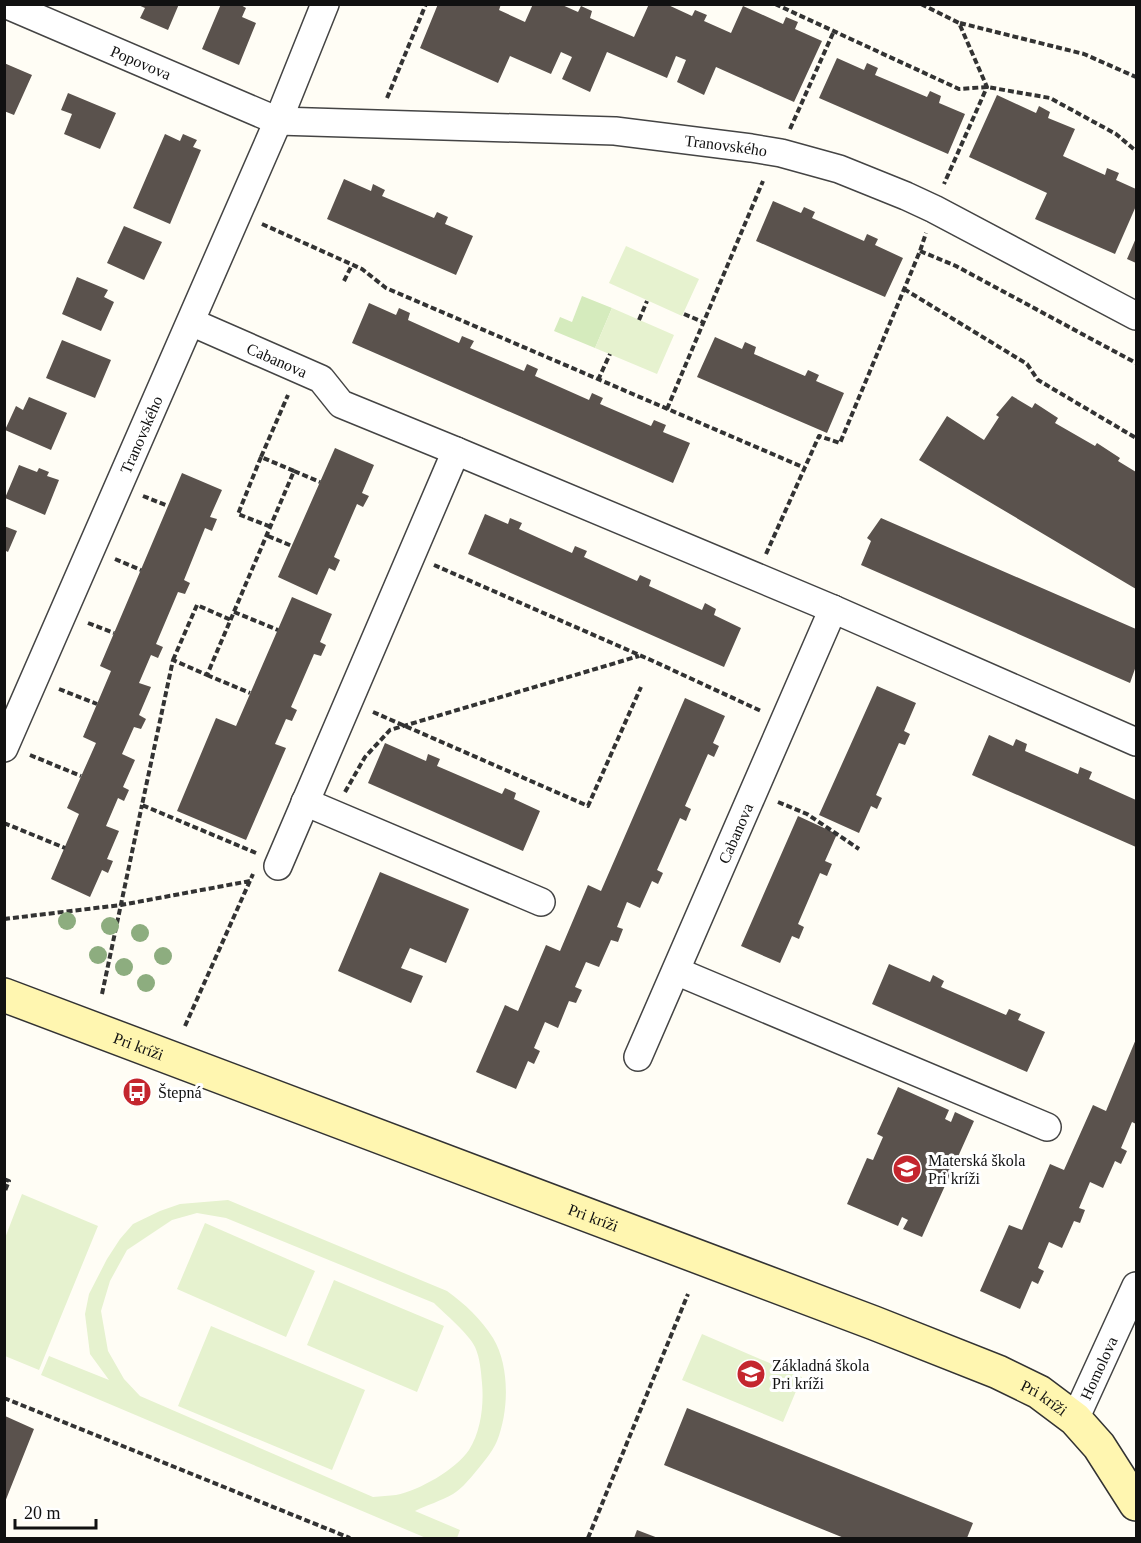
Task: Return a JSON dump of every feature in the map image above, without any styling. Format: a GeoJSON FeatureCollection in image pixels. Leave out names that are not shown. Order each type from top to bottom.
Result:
{"type":"FeatureCollection","features":[{"type":"Feature","properties":{"kind":"street","name":"Popovova"},"geometry":{"type":"LineString","coordinates":[[5,4],[278,121]]}},
{"type":"Feature","properties":{"kind":"street","name":"Tranovského"},"geometry":{"type":"LineString","coordinates":[[4,748],[278,121],[325,4]]}},
{"type":"Feature","properties":{"kind":"street","name":"Tranovského"},"geometry":{"type":"LineString","coordinates":[[278,121],[615,131],[781,153],[839,169],[906,196],[1137,316]]}},
{"type":"Feature","properties":{"kind":"street","name":"Cabanova"},"geometry":{"type":"LineString","coordinates":[[191,322],[321,379],[341,404],[833,609],[1137,742]]}},
{"type":"Feature","properties":{"kind":"street"},"geometry":{"type":"LineString","coordinates":[[264,864],[305,802],[456,451]]}},
{"type":"Feature","properties":{"kind":"street","name":"Cabanova"},"geometry":{"type":"LineString","coordinates":[[638,1057],[833,609]]}},
{"type":"Feature","properties":{"kind":"street"},"geometry":{"type":"LineString","coordinates":[[305,802],[541,902]]}},
{"type":"Feature","properties":{"kind":"street"},"geometry":{"type":"LineString","coordinates":[[676,971],[1047,1127]]}},
{"type":"Feature","properties":{"kind":"street","name":"Pri kríži"},"geometry":{"type":"LineString","coordinates":[[4,995],[874,1323],[1008,1377],[1039,1392],[1075,1419],[1099,1446],[1137,1504]]}},
{"type":"Feature","properties":{"kind":"street","name":"Homolova"},"geometry":{"type":"LineString","coordinates":[[1075,1419],[1137,1286]]}},
{"type":"Feature","properties":{"kind":"path"},"geometry":{"type":"LineString","coordinates":[[385,103],[426,4]]}},
{"type":"Feature","properties":{"kind":"path"},"geometry":{"type":"LineString","coordinates":[[775,4],[959,89],[987,87],[1050,98],[1116,134],[1137,151]]}},
{"type":"Feature","properties":{"kind":"path"},"geometry":{"type":"LineString","coordinates":[[921,4],[959,23],[1084,54],[1137,77]]}},
{"type":"Feature","properties":{"kind":"path"},"geometry":{"type":"LineString","coordinates":[[948,174],[987,87],[959,23]]}},
{"type":"Feature","properties":{"kind":"path"},"geometry":{"type":"LineString","coordinates":[[800,104],[834,32]]}},
{"type":"Feature","properties":{"kind":"path"},"geometry":{"type":"LineString","coordinates":[[667,409],[763,181]]}},
{"type":"Feature","properties":{"kind":"path"},"geometry":{"type":"LineString","coordinates":[[255,222],[362,269],[386,288],[805,468]]}},
{"type":"Feature","properties":{"kind":"path"},"geometry":{"type":"LineString","coordinates":[[756,577],[819,436],[840,443],[920,251],[956,266],[1137,363]]}},
{"type":"Feature","properties":{"kind":"path"},"geometry":{"type":"LineString","coordinates":[[344,281],[352,265]]}},
{"type":"Feature","properties":{"kind":"path"},"geometry":{"type":"LineString","coordinates":[[904,289],[1027,364],[1038,380],[1137,438]]}},
{"type":"Feature","properties":{"kind":"path"},"geometry":{"type":"LineString","coordinates":[[639,320],[647,301]]}},
{"type":"Feature","properties":{"kind":"path"},"geometry":{"type":"LineString","coordinates":[[684,314],[703,322]]}},
{"type":"Feature","properties":{"kind":"path"},"geometry":{"type":"LineString","coordinates":[[598,380],[610,354]]}},
{"type":"Feature","properties":{"kind":"path"},"geometry":{"type":"LineString","coordinates":[[271,527],[238,514],[288,395]]}},
{"type":"Feature","properties":{"kind":"path"},"geometry":{"type":"LineString","coordinates":[[261,458],[320,482]]}},
{"type":"Feature","properties":{"kind":"path"},"geometry":{"type":"LineString","coordinates":[[207,675],[294,471]]}},
{"type":"Feature","properties":{"kind":"path"},"geometry":{"type":"LineString","coordinates":[[137,493],[168,506]]}},
{"type":"Feature","properties":{"kind":"path"},"geometry":{"type":"LineString","coordinates":[[268,536],[292,546]]}},
{"type":"Feature","properties":{"kind":"path"},"geometry":{"type":"LineString","coordinates":[[411,555],[765,712]]}},
{"type":"Feature","properties":{"kind":"path"},"geometry":{"type":"LineString","coordinates":[[109,556],[141,570]]}},
{"type":"Feature","properties":{"kind":"path"},"geometry":{"type":"LineString","coordinates":[[102,994],[173,660],[197,606],[231,620]]}},
{"type":"Feature","properties":{"kind":"path"},"geometry":{"type":"LineString","coordinates":[[234,612],[278,630]]}},
{"type":"Feature","properties":{"kind":"path"},"geometry":{"type":"LineString","coordinates":[[82,620],[114,633]]}},
{"type":"Feature","properties":{"kind":"path"},"geometry":{"type":"LineString","coordinates":[[345,792],[365,757],[390,730],[640,656]]}},
{"type":"Feature","properties":{"kind":"path"},"geometry":{"type":"LineString","coordinates":[[173,660],[250,693]]}},
{"type":"Feature","properties":{"kind":"path"},"geometry":{"type":"LineString","coordinates":[[348,701],[588,806],[641,687]]}},
{"type":"Feature","properties":{"kind":"path"},"geometry":{"type":"LineString","coordinates":[[62,690],[97,704]]}},
{"type":"Feature","properties":{"kind":"path"},"geometry":{"type":"LineString","coordinates":[[34,756],[81,776]]}},
{"type":"Feature","properties":{"kind":"path"},"geometry":{"type":"LineString","coordinates":[[769,799],[807,814],[859,849]]}},
{"type":"Feature","properties":{"kind":"path"},"geometry":{"type":"LineString","coordinates":[[142,805],[264,864],[249,881],[185,1026]]}},
{"type":"Feature","properties":{"kind":"path"},"geometry":{"type":"LineString","coordinates":[[4,823],[65,848]]}},
{"type":"Feature","properties":{"kind":"path"},"geometry":{"type":"LineString","coordinates":[[4,919],[121,905],[249,881]]}},
{"type":"Feature","properties":{"kind":"path"},"geometry":{"type":"LineString","coordinates":[[4,1179],[9,1181],[4,1193]]}},
{"type":"Feature","properties":{"kind":"path"},"geometry":{"type":"LineString","coordinates":[[588,1539],[687,1294]]}},
{"type":"Feature","properties":{"kind":"path"},"geometry":{"type":"LineString","coordinates":[[4,1398],[350,1539]]}},
{"type":"Feature","properties":{"kind":"green space"},"geometry":{"type":"Polygon","coordinates":[[[626,246],[699,279],[682,316],[609,283],[626,246]]]}},
{"type":"Feature","properties":{"kind":"green space"},"geometry":{"type":"Polygon","coordinates":[[[582,296],[612,308],[595,348],[554,331],[560,317],[572,322],[582,296]]]}},
{"type":"Feature","properties":{"kind":"green space"},"geometry":{"type":"Polygon","coordinates":[[[612,308],[674,335],[657,374],[595,348],[612,308]]]}},
{"type":"Feature","properties":{"kind":"green space"},"geometry":{"type":"Polygon","coordinates":[[[22,1194],[98,1226],[39,1370],[5,1356],[5,1238],[22,1194]]]}},
{"type":"Feature","properties":{"kind":"green space"},"geometry":{"type":"Polygon","coordinates":[[[228,1200],[447,1291],[483,1324],[499,1349],[505,1375],[504,1416],[497,1441],[483,1463],[458,1490],[444,1499],[415,1511],[460,1530],[457,1538],[426,1538],[41,1375],[49,1356],[109,1380],[90,1354],[85,1314],[89,1294],[107,1259],[133,1224],[180,1204],[228,1200]],[[197,1213],[172,1220],[127,1250],[110,1281],[101,1311],[108,1351],[124,1379],[140,1396],[373,1497],[396,1495],[416,1489],[455,1465],[473,1443],[482,1409],[483,1391],[480,1365],[477,1351],[468,1336],[434,1303],[226,1218],[197,1213]]]}},
{"type":"Feature","properties":{"kind":"green space"},"geometry":{"type":"Polygon","coordinates":[[[205,1223],[315,1271],[286,1337],[177,1289],[205,1223]]]}},
{"type":"Feature","properties":{"kind":"green space"},"geometry":{"type":"Polygon","coordinates":[[[334,1280],[444,1326],[417,1392],[307,1345],[334,1280]]]}},
{"type":"Feature","properties":{"kind":"green space"},"geometry":{"type":"Polygon","coordinates":[[[211,1326],[365,1390],[332,1470],[178,1406],[211,1326]]]}},
{"type":"Feature","properties":{"kind":"green space"},"geometry":{"type":"Polygon","coordinates":[[[702,1334],[802,1377],[783,1422],[682,1380],[702,1334]]]}},
{"type":"Feature","properties":{"kind":"building"},"geometry":{"type":"Polygon","coordinates":[[[136,4],[179,4],[168,30],[140,18],[145,8],[136,4]]]}},
{"type":"Feature","properties":{"kind":"building"},"geometry":{"type":"Polygon","coordinates":[[[221,4],[239,4],[246,8],[242,17],[256,23],[239,65],[202,49],[221,4]]]}},
{"type":"Feature","properties":{"kind":"building"},"geometry":{"type":"Polygon","coordinates":[[[438,4],[501,4],[499,10],[525,22],[533,4],[560,4],[578,12],[581,6],[592,11],[590,18],[634,37],[649,4],[666,4],[692,16],[695,10],[707,15],[704,21],[731,33],[743,6],[783,24],[786,17],[798,22],[795,29],[822,41],[794,102],[716,67],[704,95],[677,82],[686,60],[676,56],[667,78],[607,52],[590,92],[562,79],[572,57],[561,52],[551,74],[510,56],[498,83],[420,48],[438,4]]]}},
{"type":"Feature","properties":{"kind":"building"},"geometry":{"type":"Polygon","coordinates":[[[837,58],[864,70],[867,63],[878,68],[875,75],[927,97],[930,91],[941,96],[939,103],[965,114],[948,154],[819,98],[837,58]]]}},
{"type":"Feature","properties":{"kind":"building"},"geometry":{"type":"Polygon","coordinates":[[[4,63],[32,75],[14,115],[4,111],[4,63]]]}},
{"type":"Feature","properties":{"kind":"building"},"geometry":{"type":"Polygon","coordinates":[[[68,93],[116,113],[100,149],[64,134],[72,114],[61,110],[68,93]]]}},
{"type":"Feature","properties":{"kind":"building"},"geometry":{"type":"Polygon","coordinates":[[[997,95],[1036,113],[1039,106],[1050,112],[1048,118],[1075,129],[1063,156],[1105,175],[1107,168],[1119,173],[1116,180],[1136,189],[1136,206],[1115,254],[1035,219],[1047,193],[969,157],[997,95]]]}},
{"type":"Feature","properties":{"kind":"building"},"geometry":{"type":"Polygon","coordinates":[[[165,134],[180,141],[183,134],[197,140],[193,147],[201,150],[170,224],[133,208],[165,134]]]}},
{"type":"Feature","properties":{"kind":"building"},"geometry":{"type":"Polygon","coordinates":[[[344,179],[371,191],[373,184],[385,190],[382,196],[434,218],[437,212],[448,217],[445,224],[473,236],[456,275],[327,219],[344,179]]]}},
{"type":"Feature","properties":{"kind":"building"},"geometry":{"type":"Polygon","coordinates":[[[773,201],[801,213],[804,207],[815,212],[812,218],[864,241],[867,234],[878,239],[875,245],[903,258],[885,297],[756,241],[773,201]]]}},
{"type":"Feature","properties":{"kind":"building"},"geometry":{"type":"Polygon","coordinates":[[[124,226],[162,242],[144,280],[107,263],[124,226]]]}},
{"type":"Feature","properties":{"kind":"building"},"geometry":{"type":"Polygon","coordinates":[[[1136,238],[1136,263],[1127,259],[1136,238]]]}},
{"type":"Feature","properties":{"kind":"building"},"geometry":{"type":"Polygon","coordinates":[[[77,277],[108,290],[104,297],[114,302],[101,331],[62,314],[77,277]]]}},
{"type":"Feature","properties":{"kind":"building"},"geometry":{"type":"Polygon","coordinates":[[[369,303],[396,315],[399,308],[410,313],[408,320],[459,343],[462,336],[474,341],[470,348],[524,371],[527,364],[538,369],[535,376],[589,400],[592,393],[603,398],[600,404],[651,426],[654,420],[666,425],[663,432],[690,443],[673,483],[352,343],[369,303]]]}},
{"type":"Feature","properties":{"kind":"building"},"geometry":{"type":"Polygon","coordinates":[[[715,337],[742,349],[745,342],[756,347],[754,354],[805,376],[808,370],[819,375],[816,381],[844,393],[827,433],[697,377],[715,337]]]}},
{"type":"Feature","properties":{"kind":"building"},"geometry":{"type":"Polygon","coordinates":[[[62,340],[111,360],[95,398],[46,378],[62,340]]]}},
{"type":"Feature","properties":{"kind":"building"},"geometry":{"type":"Polygon","coordinates":[[[1012,396],[1032,408],[1035,403],[1058,418],[1055,423],[1095,446],[1097,443],[1120,458],[1118,461],[1136,472],[1136,589],[919,460],[947,416],[984,440],[999,417],[996,415],[1012,396]]]}},
{"type":"Feature","properties":{"kind":"building"},"geometry":{"type":"Polygon","coordinates":[[[29,397],[67,413],[51,450],[5,430],[16,406],[23,410],[29,397]]]}},
{"type":"Feature","properties":{"kind":"building"},"geometry":{"type":"Polygon","coordinates":[[[335,448],[374,465],[362,493],[369,496],[363,507],[357,504],[334,557],[340,560],[335,571],[329,568],[317,595],[278,577],[335,448]]]}},
{"type":"Feature","properties":{"kind":"building"},"geometry":{"type":"Polygon","coordinates":[[[19,465],[37,472],[39,468],[49,472],[47,476],[59,480],[45,515],[5,498],[19,465]]]}},
{"type":"Feature","properties":{"kind":"building"},"geometry":{"type":"Polygon","coordinates":[[[182,473],[222,490],[210,517],[217,519],[212,531],[205,528],[184,580],[190,583],[185,594],[178,592],[156,644],[163,647],[158,658],[151,655],[139,683],[151,687],[139,715],[146,719],[141,729],[134,727],[122,754],[135,760],[123,787],[129,790],[124,801],[118,798],[106,826],[119,831],[107,859],[113,861],[108,873],[102,870],[90,897],[51,879],[79,814],[67,808],[96,743],[83,737],[111,671],[100,666],[182,473]]]}},
{"type":"Feature","properties":{"kind":"building"},"geometry":{"type":"Polygon","coordinates":[[[485,514],[508,524],[510,518],[522,523],[519,529],[572,553],[575,546],[587,551],[584,557],[637,581],[640,575],[651,580],[649,586],[702,610],[705,603],[716,609],[714,615],[741,628],[724,667],[468,554],[485,514]]]}},
{"type":"Feature","properties":{"kind":"building"},"geometry":{"type":"Polygon","coordinates":[[[881,518],[1136,629],[1136,666],[1130,683],[861,565],[871,541],[867,538],[881,518]]]}},
{"type":"Feature","properties":{"kind":"building"},"geometry":{"type":"Polygon","coordinates":[[[4,526],[17,531],[8,552],[4,550],[4,526]]]}},
{"type":"Feature","properties":{"kind":"building"},"geometry":{"type":"Polygon","coordinates":[[[292,597],[332,614],[320,642],[326,645],[321,656],[314,654],[291,707],[297,710],[292,721],[286,719],[275,744],[286,748],[246,840],[177,811],[216,718],[236,726],[292,597]]]}},
{"type":"Feature","properties":{"kind":"building"},"geometry":{"type":"Polygon","coordinates":[[[877,686],[916,703],[904,731],[910,734],[905,745],[899,743],[876,795],[882,798],[877,809],[871,806],[859,833],[819,815],[877,686]]]}},
{"type":"Feature","properties":{"kind":"building"},"geometry":{"type":"Polygon","coordinates":[[[685,698],[725,716],[713,743],[719,746],[714,757],[708,754],[685,806],[691,809],[686,821],[680,818],[657,870],[663,873],[658,884],[652,881],[640,908],[627,902],[617,927],[623,929],[618,942],[611,940],[599,967],[586,962],[575,987],[582,990],[576,1003],[569,1001],[558,1028],[545,1022],[534,1048],[540,1051],[534,1064],[528,1061],[516,1089],[476,1072],[505,1005],[518,1011],[546,945],[560,951],[588,885],[601,891],[685,698]]]}},
{"type":"Feature","properties":{"kind":"building"},"geometry":{"type":"Polygon","coordinates":[[[989,735],[1013,746],[1016,739],[1027,744],[1025,751],[1078,774],[1080,767],[1092,772],[1089,779],[1136,800],[1136,847],[972,775],[989,735]]]}},
{"type":"Feature","properties":{"kind":"building"},"geometry":{"type":"Polygon","coordinates":[[[385,743],[426,761],[428,754],[440,759],[437,766],[502,794],[505,788],[516,793],[514,799],[540,811],[523,851],[368,783],[385,743]]]}},
{"type":"Feature","properties":{"kind":"building"},"geometry":{"type":"Polygon","coordinates":[[[798,816],[837,834],[825,861],[832,864],[827,876],[820,873],[798,924],[804,927],[799,939],[792,936],[780,963],[741,946],[798,816]]]}},
{"type":"Feature","properties":{"kind":"building"},"geometry":{"type":"Polygon","coordinates":[[[380,872],[469,909],[446,963],[410,948],[401,968],[423,976],[411,1003],[338,971],[380,872]]]}},
{"type":"Feature","properties":{"kind":"building"},"geometry":{"type":"Polygon","coordinates":[[[889,964],[930,982],[933,975],[944,981],[941,987],[1006,1015],[1009,1009],[1021,1014],[1018,1020],[1045,1032],[1027,1072],[872,1004],[889,964]]]}},
{"type":"Feature","properties":{"kind":"building"},"geometry":{"type":"Polygon","coordinates":[[[1136,1039],[1136,1124],[1132,1122],[1121,1148],[1127,1151],[1121,1164],[1115,1161],[1103,1188],[1090,1182],[1079,1208],[1085,1210],[1080,1223],[1074,1221],[1062,1248],[1049,1242],[1038,1268],[1044,1271],[1038,1284],[1032,1281],[1020,1309],[980,1291],[1009,1225],[1022,1230],[1050,1164],[1064,1170],[1093,1105],[1106,1111],[1136,1039]]]}},
{"type":"Feature","properties":{"kind":"building","name":"Materská škola Pri kríži"},"geometry":{"type":"Polygon","coordinates":[[[898,1087],[949,1110],[945,1119],[951,1122],[955,1112],[974,1121],[922,1237],[903,1229],[908,1220],[902,1217],[898,1226],[847,1204],[867,1158],[873,1160],[883,1137],[877,1134],[898,1087]]]}},
{"type":"Feature","properties":{"kind":"building"},"geometry":{"type":"Polygon","coordinates":[[[687,1408],[973,1523],[967,1538],[844,1538],[664,1465],[687,1408]]]}},
{"type":"Feature","properties":{"kind":"building"},"geometry":{"type":"Polygon","coordinates":[[[5,1416],[34,1429],[5,1502],[5,1416]]]}},
{"type":"Feature","properties":{"kind":"building"},"geometry":{"type":"Polygon","coordinates":[[[637,1530],[658,1538],[634,1538],[637,1530]]]}},
{"type":"Feature","properties":{"kind":"place","name":"Štepná"},"geometry":{"type":"Point","coordinates":[137,1092]}},
{"type":"Feature","properties":{"kind":"place","name":"Materská škola Pri kríži"},"geometry":{"type":"Point","coordinates":[907,1169]}},
{"type":"Feature","properties":{"kind":"place","name":"Základná škola Pri kríži"},"geometry":{"type":"Point","coordinates":[751,1374]}}]}
